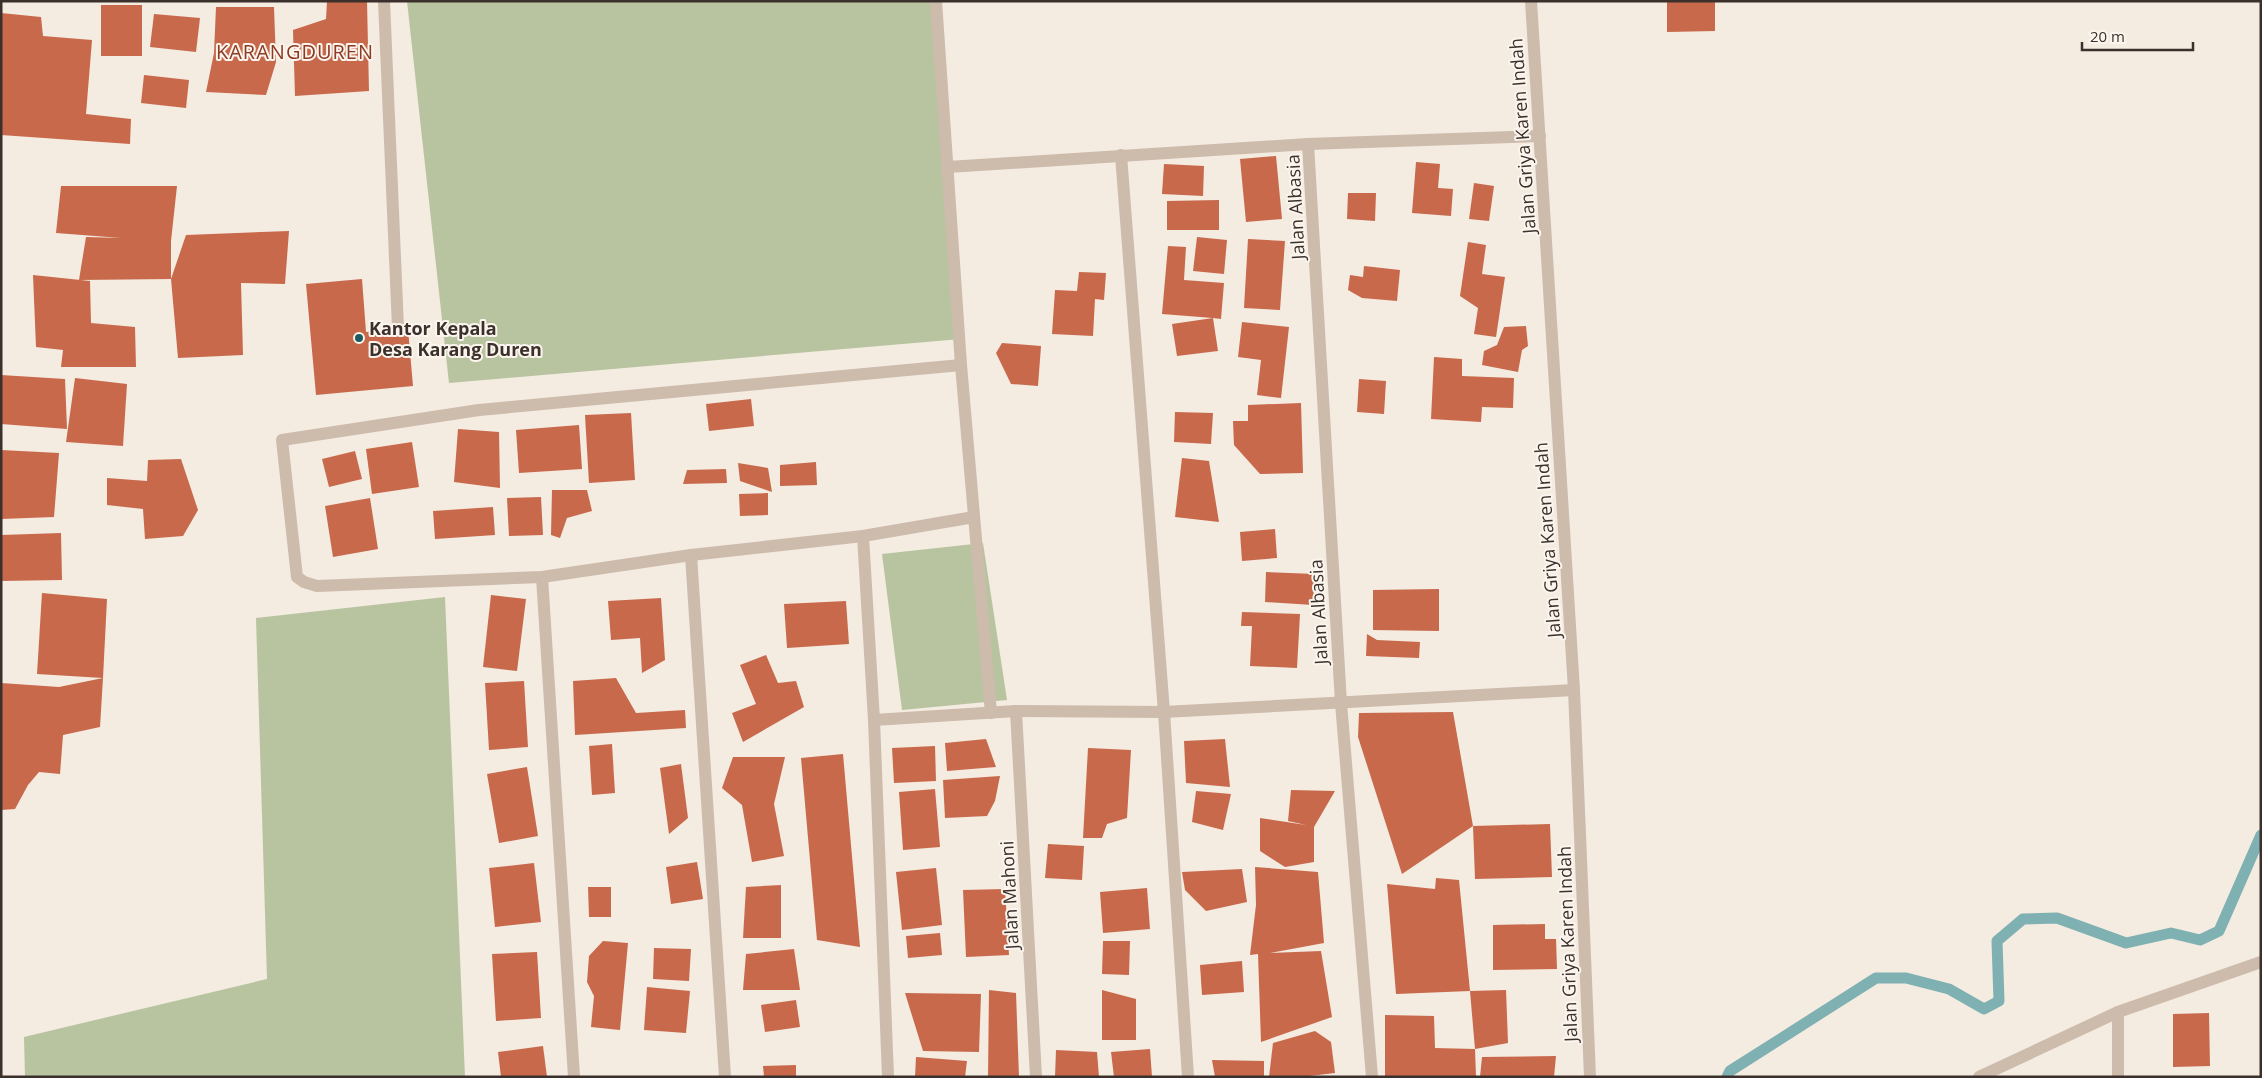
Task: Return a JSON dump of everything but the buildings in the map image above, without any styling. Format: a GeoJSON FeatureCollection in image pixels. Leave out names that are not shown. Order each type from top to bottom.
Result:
{"type":"FeatureCollection","features":[{"type":"Feature","properties":{"kind":"street"},"geometry":{"type":"LineString","coordinates":[[384,1],[398,328]]}},
{"type":"Feature","properties":{"kind":"street"},"geometry":{"type":"LineString","coordinates":[[936,1],[961,365],[992,713]]}},
{"type":"Feature","properties":{"kind":"street","name":"Jalan Griya Karen Indah"},"geometry":{"type":"LineString","coordinates":[[1531,1],[1574,690],[1590,1077]]}},
{"type":"Feature","properties":{"kind":"street"},"geometry":{"type":"LineString","coordinates":[[948,167],[1308,144],[1540,136]]}},
{"type":"Feature","properties":{"kind":"street","name":"Jalan Albasia"},"geometry":{"type":"LineString","coordinates":[[1308,144],[1341,703],[1372,1077]]}},
{"type":"Feature","properties":{"kind":"street"},"geometry":{"type":"LineString","coordinates":[[1121,155],[1164,712],[1188,1077]]}},
{"type":"Feature","properties":{"kind":"street"},"geometry":{"type":"LineString","coordinates":[[961,365],[478,410],[282,440],[297,577],[304,582],[334,586],[542,577],[691,555],[863,536],[974,517]]}},
{"type":"Feature","properties":{"kind":"street"},"geometry":{"type":"LineString","coordinates":[[863,536],[874,720],[888,1077]]}},
{"type":"Feature","properties":{"kind":"street"},"geometry":{"type":"LineString","coordinates":[[691,555],[725,1077]]}},
{"type":"Feature","properties":{"kind":"street"},"geometry":{"type":"LineString","coordinates":[[542,577],[574,1077]]}},
{"type":"Feature","properties":{"kind":"street"},"geometry":{"type":"LineString","coordinates":[[874,720],[1016,710],[1164,712],[1574,690]]}},
{"type":"Feature","properties":{"kind":"street","name":"Jalan Mahoni"},"geometry":{"type":"LineString","coordinates":[[1016,710],[1036,1077]]}},
{"type":"Feature","properties":{"kind":"street"},"geometry":{"type":"LineString","coordinates":[[1979,1077],[2118,1012],[2261,962]]}},
{"type":"Feature","properties":{"kind":"street"},"geometry":{"type":"LineString","coordinates":[[2118,1012],[2118,1077]]}},
{"type":"Feature","properties":{"kind":"green space"},"geometry":{"type":"Polygon","coordinates":[[[407,1],[940,1],[961,339],[449,383],[407,1]]]}},
{"type":"Feature","properties":{"kind":"green space"},"geometry":{"type":"Polygon","coordinates":[[[983,543],[1007,700],[902,710],[882,554],[983,543]]]}},
{"type":"Feature","properties":{"kind":"green space"},"geometry":{"type":"Polygon","coordinates":[[[445,597],[465,1077],[25,1077],[24,1037],[267,979],[256,618],[445,597]]]}},
{"type":"Feature","properties":{"kind":"waterway"},"geometry":{"type":"LineString","coordinates":[[1727,1077],[1730,1071],[1876,978],[1906,978],[1949,989],[1984,1009],[1999,1001],[1997,941],[2023,919],[2057,918],[2126,943],[2171,933],[2200,940],[2219,931],[2261,835]]}},
{"type":"Feature","properties":{"kind":"place","name":"Kantor Kepala Desa Karang Duren"},"geometry":{"type":"Point","coordinates":[359,338]}},
{"type":"Feature","properties":{"kind":"district","name":"KARANGDUREN"},"geometry":{"type":"Point","coordinates":[295,51]}}]}
